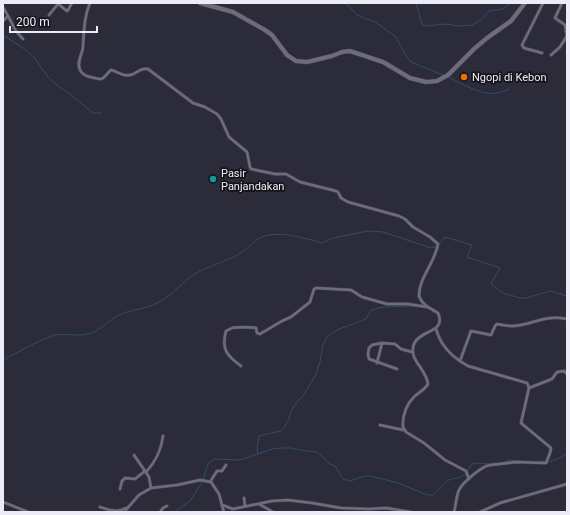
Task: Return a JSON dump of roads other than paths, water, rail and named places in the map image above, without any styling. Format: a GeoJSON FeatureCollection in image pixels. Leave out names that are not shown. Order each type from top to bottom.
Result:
{"type":"FeatureCollection","features":[{"type":"Feature","properties":{"kind":"street"},"geometry":{"type":"LineString","coordinates":[[49,15],[57,3],[67,11],[72,3]]}},
{"type":"Feature","properties":{"kind":"street"},"geometry":{"type":"LineString","coordinates":[[90,3],[85,16],[84,46],[80,57],[80,70],[83,74],[100,79],[105,77],[111,70],[127,76],[133,74],[139,69],[148,69],[192,103],[205,107],[216,114],[221,119],[229,137],[247,152],[251,169],[288,175],[300,182],[338,192],[341,198],[348,202],[395,214],[405,219],[409,224],[430,237],[438,244],[434,258],[427,269],[419,293],[419,299],[427,307],[438,313],[439,323],[436,329],[419,336],[414,344],[412,352],[414,359],[426,376],[428,384],[426,388],[415,396],[407,405],[403,419],[403,430]]}},
{"type":"Feature","properties":{"kind":"street"},"geometry":{"type":"LineString","coordinates":[[200,3],[233,12],[265,30],[272,35],[287,55],[296,61],[307,62],[350,51],[383,62],[410,78],[426,82],[437,81],[448,75],[474,49],[511,21],[526,3]]}},
{"type":"Feature","properties":{"kind":"street"},"geometry":{"type":"LineString","coordinates":[[542,3],[522,45],[524,48],[542,53]]}},
{"type":"Feature","properties":{"kind":"street"},"geometry":{"type":"LineString","coordinates":[[551,55],[560,47],[567,36],[565,25],[555,18],[562,3]]}},
{"type":"Feature","properties":{"kind":"street"},"geometry":{"type":"LineString","coordinates":[[3,7],[16,31],[23,39]]}},
{"type":"Feature","properties":{"kind":"street"},"geometry":{"type":"LineString","coordinates":[[3,21],[8,16]]}},
{"type":"Feature","properties":{"kind":"street"},"geometry":{"type":"LineString","coordinates":[[241,366],[229,357],[224,345],[226,332],[232,328],[255,326],[257,333],[260,334],[291,317],[310,302],[314,289],[316,288],[351,290],[362,296],[387,304],[408,304],[427,307]]}},
{"type":"Feature","properties":{"kind":"street"},"geometry":{"type":"LineString","coordinates":[[460,361],[471,331],[491,335],[496,324],[515,326],[547,318],[567,319]]}},
{"type":"Feature","properties":{"kind":"street"},"geometry":{"type":"LineString","coordinates":[[436,329],[441,341],[449,352],[468,366],[527,383],[528,388],[521,422],[535,436],[551,448],[545,463],[516,462],[487,465],[469,479],[459,490],[454,512]]}},
{"type":"Feature","properties":{"kind":"street"},"geometry":{"type":"LineString","coordinates":[[377,363],[382,344]]}},
{"type":"Feature","properties":{"kind":"street"},"geometry":{"type":"LineString","coordinates":[[397,369],[377,363],[370,359],[368,354],[369,348],[372,345],[395,344],[401,349],[412,352]]}},
{"type":"Feature","properties":{"kind":"street"},"geometry":{"type":"LineString","coordinates":[[528,388],[552,379],[556,372],[564,371],[567,374]]}},
{"type":"Feature","properties":{"kind":"street"},"geometry":{"type":"LineString","coordinates":[[380,425],[403,430],[424,443],[445,460],[467,473],[469,479]]}},
{"type":"Feature","properties":{"kind":"street"},"geometry":{"type":"LineString","coordinates":[[120,490],[122,481],[125,478],[135,479],[146,472],[153,465],[160,451],[163,436]]}},
{"type":"Feature","properties":{"kind":"street"},"geometry":{"type":"LineString","coordinates":[[134,455],[149,477],[151,488]]}},
{"type":"Feature","properties":{"kind":"street"},"geometry":{"type":"LineString","coordinates":[[210,482],[217,471],[222,471],[226,465]]}},
{"type":"Feature","properties":{"kind":"street"},"geometry":{"type":"LineString","coordinates":[[124,512],[139,494],[151,488],[205,480],[210,482],[219,494],[224,512]]}},
{"type":"Feature","properties":{"kind":"street"},"geometry":{"type":"LineString","coordinates":[[480,512],[500,503],[567,485]]}},
{"type":"Feature","properties":{"kind":"street"},"geometry":{"type":"LineString","coordinates":[[244,498],[245,506]]}},
{"type":"Feature","properties":{"kind":"street"},"geometry":{"type":"LineString","coordinates":[[222,506],[231,509],[272,501],[288,500],[342,508],[386,508],[411,512]]}},
{"type":"Feature","properties":{"kind":"street"},"geometry":{"type":"LineString","coordinates":[[3,502],[28,512]]}},
{"type":"Feature","properties":{"kind":"street"},"geometry":{"type":"LineString","coordinates":[[258,504],[273,512]]}},
{"type":"Feature","properties":{"kind":"street"},"geometry":{"type":"LineString","coordinates":[[160,512],[167,506]]}},
{"type":"Feature","properties":{"kind":"street"},"geometry":{"type":"LineString","coordinates":[[100,507],[118,511],[126,508]]}},
{"type":"Feature","properties":{"kind":"waterway"},"geometry":{"type":"LineString","coordinates":[[346,3],[357,15],[375,22],[396,37],[406,56],[411,62],[443,75]]}},
{"type":"Feature","properties":{"kind":"waterway"},"geometry":{"type":"LineString","coordinates":[[416,3],[422,24],[426,26],[446,24],[459,26],[472,25],[481,20],[489,11],[503,9],[511,3]]}},
{"type":"Feature","properties":{"kind":"waterway"},"geometry":{"type":"LineString","coordinates":[[3,35],[34,57],[48,77],[58,86],[93,113],[102,113]]}},
{"type":"Feature","properties":{"kind":"waterway"},"geometry":{"type":"LineString","coordinates":[[448,77],[470,88],[485,93],[501,92],[509,89]]}},
{"type":"Feature","properties":{"kind":"waterway"},"geometry":{"type":"LineString","coordinates":[[3,360],[52,336],[60,334],[88,334],[97,330],[121,314],[145,308],[154,304],[169,296],[195,274],[236,256],[264,236],[282,234],[322,243],[333,238],[368,231],[383,232],[431,248],[437,246]]}},
{"type":"Feature","properties":{"kind":"waterway"},"geometry":{"type":"LineString","coordinates":[[439,244],[445,237],[472,245],[467,257],[500,268],[491,284],[503,293],[520,298],[526,298],[550,291],[567,296]]}},
{"type":"Feature","properties":{"kind":"waterway"},"geometry":{"type":"LineString","coordinates":[[258,454],[257,447],[259,436],[280,431],[284,428],[294,406],[304,394],[315,376],[320,362],[323,345],[327,337],[337,330],[366,319],[371,310],[383,307],[414,306]]}},
{"type":"Feature","properties":{"kind":"waterway"},"geometry":{"type":"LineString","coordinates":[[203,479],[208,464],[214,459],[240,460],[272,449],[280,448],[292,448],[317,452],[330,464],[335,466],[343,479],[350,481],[365,476],[371,476],[398,483],[427,495],[433,495],[447,481],[461,477],[465,474]]}},
{"type":"Feature","properties":{"kind":"waterway"},"geometry":{"type":"LineString","coordinates":[[534,462],[552,461],[567,454]]}},
{"type":"Feature","properties":{"kind":"waterway"},"geometry":{"type":"LineString","coordinates":[[505,462],[510,460],[521,461]]}},
{"type":"Feature","properties":{"kind":"waterway"},"geometry":{"type":"LineString","coordinates":[[467,471],[472,464],[490,464]]}},
{"type":"Feature","properties":{"kind":"waterway"},"geometry":{"type":"LineString","coordinates":[[175,512],[190,501],[202,482]]}},
{"type":"Feature","properties":{"kind":"place","name":"Ngopi di Kebon"},"geometry":{"type":"Point","coordinates":[464,77]}},
{"type":"Feature","properties":{"kind":"place","name":"Pasir Panjandakan"},"geometry":{"type":"Point","coordinates":[213,179]}}]}
